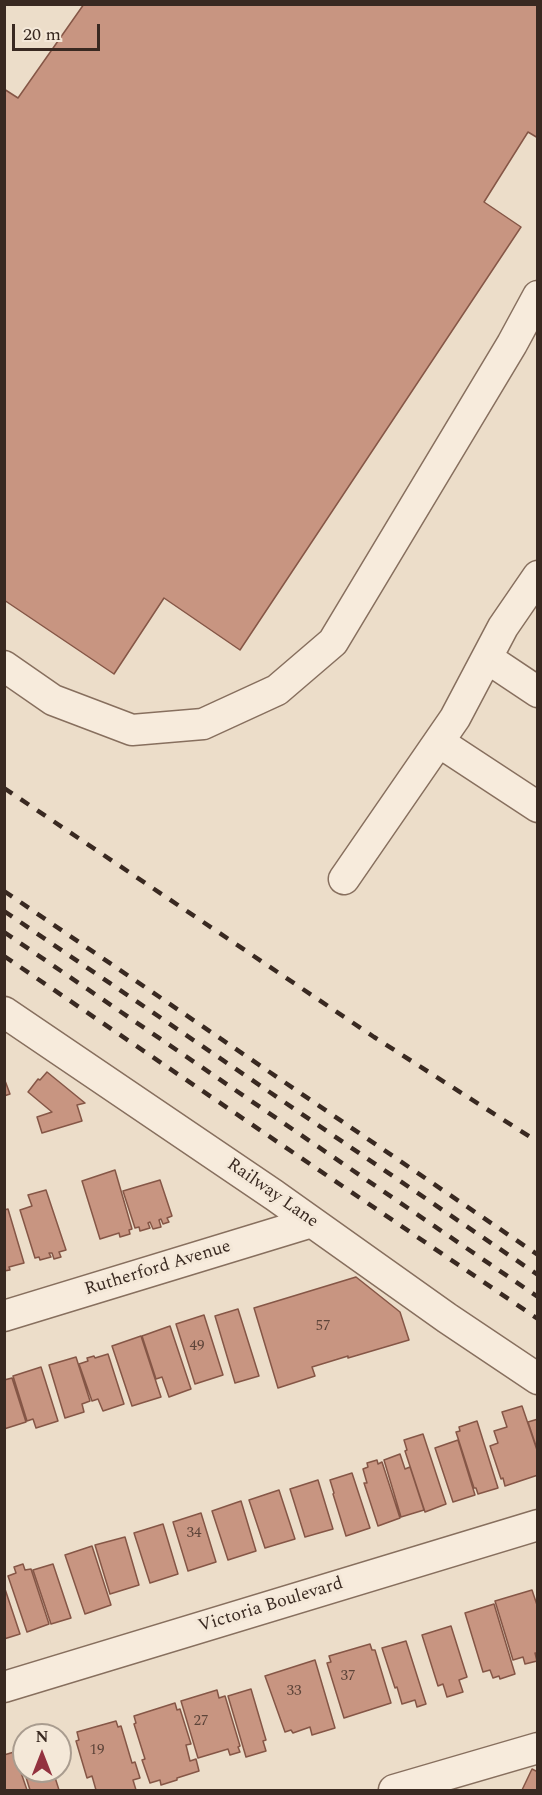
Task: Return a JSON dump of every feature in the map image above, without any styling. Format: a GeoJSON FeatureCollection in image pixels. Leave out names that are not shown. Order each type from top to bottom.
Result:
{"type":"FeatureCollection","features":[{"type":"Feature","properties":{"kind":"street"},"geometry":{"type":"LineString","coordinates":[[4,666],[53,700],[132,730],[203,724],[278,690],[333,642],[512,344],[537,296]]}},
{"type":"Feature","properties":{"kind":"street"},"geometry":{"type":"LineString","coordinates":[[344,879],[455,718],[503,627],[537,576]]}},
{"type":"Feature","properties":{"kind":"street"},"geometry":{"type":"LineString","coordinates":[[487,658],[537,692]]}},
{"type":"Feature","properties":{"kind":"street"},"geometry":{"type":"LineString","coordinates":[[439,742],[537,807]]}},
{"type":"Feature","properties":{"kind":"street","name":"Railway Lane"},"geometry":{"type":"LineString","coordinates":[[4,1012],[274,1195],[537,1379]]}},
{"type":"Feature","properties":{"kind":"street","name":"Rutherford Avenue"},"geometry":{"type":"LineString","coordinates":[[4,1316],[312,1222]]}},
{"type":"Feature","properties":{"kind":"street","name":"Victoria Boulevard"},"geometry":{"type":"LineString","coordinates":[[4,1687],[537,1525]]}},
{"type":"Feature","properties":{"kind":"street"},"geometry":{"type":"LineString","coordinates":[[394,1791],[537,1748]]}},
{"type":"Feature","properties":{"kind":"building"},"geometry":{"type":"Polygon","coordinates":[[[84,4],[538,4],[538,138],[528,132],[484,202],[521,227],[240,650],[164,598],[114,674],[4,600],[4,89],[18,98],[84,4]]]}},
{"type":"Feature","properties":{"kind":"building"},"geometry":{"type":"Polygon","coordinates":[[[47,1072],[85,1103],[77,1105],[82,1121],[42,1133],[37,1117],[52,1112],[28,1092],[47,1072]]]}},
{"type":"Feature","properties":{"kind":"building"},"geometry":{"type":"Polygon","coordinates":[[[4,1078],[10,1094],[4,1096],[4,1078]]]}},
{"type":"Feature","properties":{"kind":"building"},"geometry":{"type":"Polygon","coordinates":[[[115,1170],[132,1229],[129,1230],[130,1234],[120,1237],[119,1233],[100,1239],[82,1181],[115,1170]]]}},
{"type":"Feature","properties":{"kind":"building"},"geometry":{"type":"Polygon","coordinates":[[[160,1180],[172,1216],[167,1218],[169,1222],[163,1224],[161,1219],[159,1220],[161,1227],[153,1229],[150,1222],[148,1223],[150,1228],[140,1231],[139,1227],[135,1228],[123,1191],[160,1180]]]}},
{"type":"Feature","properties":{"kind":"building"},"geometry":{"type":"Polygon","coordinates":[[[46,1190],[66,1250],[59,1252],[61,1257],[54,1259],[52,1253],[49,1253],[51,1257],[40,1260],[39,1257],[35,1258],[20,1210],[32,1206],[28,1195],[46,1190]]]}},
{"type":"Feature","properties":{"kind":"building"},"geometry":{"type":"Polygon","coordinates":[[[8,1209],[24,1263],[9,1267],[10,1270],[4,1271],[4,1210],[8,1209]]]}},
{"type":"Feature","properties":{"kind":"building"},"geometry":{"type":"Polygon","coordinates":[[[356,1277],[400,1312],[409,1340],[312,1367],[315,1376],[278,1388],[254,1308],[356,1277]]]}},
{"type":"Feature","properties":{"kind":"building"},"geometry":{"type":"Polygon","coordinates":[[[238,1309],[259,1376],[235,1383],[215,1316],[238,1309]]]}},
{"type":"Feature","properties":{"kind":"building"},"geometry":{"type":"Polygon","coordinates":[[[204,1315],[223,1375],[195,1384],[176,1324],[204,1315]]]}},
{"type":"Feature","properties":{"kind":"building"},"geometry":{"type":"Polygon","coordinates":[[[170,1326],[191,1389],[169,1397],[162,1377],[156,1379],[142,1336],[170,1326]]]}},
{"type":"Feature","properties":{"kind":"building"},"geometry":{"type":"Polygon","coordinates":[[[141,1336],[161,1397],[132,1406],[112,1346],[141,1336]]]}},
{"type":"Feature","properties":{"kind":"building"},"geometry":{"type":"Polygon","coordinates":[[[108,1354],[124,1404],[103,1411],[98,1399],[92,1401],[79,1364],[88,1361],[87,1358],[108,1354]]]}},
{"type":"Feature","properties":{"kind":"building"},"geometry":{"type":"Polygon","coordinates":[[[76,1357],[90,1401],[82,1404],[84,1412],[65,1418],[49,1365],[76,1357]]]}},
{"type":"Feature","properties":{"kind":"building"},"geometry":{"type":"Polygon","coordinates":[[[41,1367],[58,1421],[36,1428],[33,1419],[27,1421],[13,1376],[41,1367]]]}},
{"type":"Feature","properties":{"kind":"building"},"geometry":{"type":"Polygon","coordinates":[[[12,1378],[26,1422],[4,1429],[4,1380],[12,1378]]]}},
{"type":"Feature","properties":{"kind":"building"},"geometry":{"type":"Polygon","coordinates":[[[522,1406],[538,1453],[538,1475],[505,1486],[490,1446],[498,1443],[494,1431],[507,1427],[502,1412],[522,1406]]]}},
{"type":"Feature","properties":{"kind":"building"},"geometry":{"type":"Polygon","coordinates":[[[538,1419],[538,1452],[528,1422],[538,1419]]]}},
{"type":"Feature","properties":{"kind":"building"},"geometry":{"type":"Polygon","coordinates":[[[477,1421],[498,1488],[478,1494],[456,1432],[460,1431],[459,1427],[477,1421]]]}},
{"type":"Feature","properties":{"kind":"building"},"geometry":{"type":"Polygon","coordinates":[[[423,1434],[446,1504],[425,1512],[405,1451],[407,1450],[404,1440],[423,1434]]]}},
{"type":"Feature","properties":{"kind":"building"},"geometry":{"type":"Polygon","coordinates":[[[458,1440],[475,1495],[453,1502],[435,1448],[458,1440]]]}},
{"type":"Feature","properties":{"kind":"building"},"geometry":{"type":"Polygon","coordinates":[[[400,1454],[405,1469],[410,1467],[424,1510],[401,1517],[384,1460],[400,1454]]]}},
{"type":"Feature","properties":{"kind":"building"},"geometry":{"type":"Polygon","coordinates":[[[377,1460],[378,1464],[382,1462],[400,1518],[378,1526],[364,1483],[367,1483],[363,1469],[368,1467],[367,1463],[377,1460]]]}},
{"type":"Feature","properties":{"kind":"building"},"geometry":{"type":"Polygon","coordinates":[[[352,1473],[370,1528],[346,1536],[330,1480],[352,1473]]]}},
{"type":"Feature","properties":{"kind":"building"},"geometry":{"type":"Polygon","coordinates":[[[318,1480],[333,1529],[305,1537],[290,1489],[318,1480]]]}},
{"type":"Feature","properties":{"kind":"building"},"geometry":{"type":"Polygon","coordinates":[[[279,1490],[295,1539],[265,1548],[249,1500],[279,1490]]]}},
{"type":"Feature","properties":{"kind":"building"},"geometry":{"type":"Polygon","coordinates":[[[241,1501],[256,1551],[228,1560],[212,1511],[241,1501]]]}},
{"type":"Feature","properties":{"kind":"building"},"geometry":{"type":"Polygon","coordinates":[[[201,1513],[216,1562],[188,1571],[173,1522],[201,1513]]]}},
{"type":"Feature","properties":{"kind":"building"},"geometry":{"type":"Polygon","coordinates":[[[163,1524],[178,1574],[150,1583],[134,1533],[163,1524]]]}},
{"type":"Feature","properties":{"kind":"building"},"geometry":{"type":"Polygon","coordinates":[[[125,1537],[139,1585],[110,1594],[95,1545],[125,1537]]]}},
{"type":"Feature","properties":{"kind":"building"},"geometry":{"type":"Polygon","coordinates":[[[92,1546],[111,1605],[85,1614],[65,1555],[92,1546]]]}},
{"type":"Feature","properties":{"kind":"building"},"geometry":{"type":"Polygon","coordinates":[[[23,1564],[25,1570],[31,1569],[49,1624],[27,1632],[8,1576],[16,1573],[14,1567],[23,1564]]]}},
{"type":"Feature","properties":{"kind":"building"},"geometry":{"type":"Polygon","coordinates":[[[53,1564],[71,1618],[51,1624],[33,1570],[53,1564]]]}},
{"type":"Feature","properties":{"kind":"building"},"geometry":{"type":"Polygon","coordinates":[[[4,1586],[20,1634],[4,1639],[4,1586]]]}},
{"type":"Feature","properties":{"kind":"building"},"geometry":{"type":"Polygon","coordinates":[[[532,1590],[538,1608],[538,1653],[535,1653],[537,1661],[525,1664],[523,1657],[513,1660],[495,1601],[532,1590]]]}},
{"type":"Feature","properties":{"kind":"building"},"geometry":{"type":"Polygon","coordinates":[[[494,1604],[515,1674],[500,1679],[499,1676],[493,1678],[490,1670],[483,1672],[465,1613],[494,1604]]]}},
{"type":"Feature","properties":{"kind":"building"},"geometry":{"type":"Polygon","coordinates":[[[451,1626],[467,1677],[459,1680],[463,1692],[447,1697],[443,1684],[438,1686],[422,1635],[451,1626]]]}},
{"type":"Feature","properties":{"kind":"building"},"geometry":{"type":"Polygon","coordinates":[[[406,1641],[426,1704],[417,1707],[415,1700],[402,1704],[382,1648],[406,1641]]]}},
{"type":"Feature","properties":{"kind":"building"},"geometry":{"type":"Polygon","coordinates":[[[370,1644],[372,1650],[375,1650],[391,1703],[344,1718],[327,1663],[331,1662],[329,1656],[370,1644]]]}},
{"type":"Feature","properties":{"kind":"building"},"geometry":{"type":"Polygon","coordinates":[[[315,1660],[335,1728],[312,1735],[310,1727],[293,1733],[291,1730],[285,1732],[265,1676],[315,1660]]]}},
{"type":"Feature","properties":{"kind":"building"},"geometry":{"type":"Polygon","coordinates":[[[251,1689],[266,1740],[263,1741],[266,1751],[246,1757],[228,1696],[251,1689]]]}},
{"type":"Feature","properties":{"kind":"building"},"geometry":{"type":"Polygon","coordinates":[[[217,1690],[219,1698],[225,1696],[240,1752],[230,1755],[228,1749],[198,1758],[181,1701],[217,1690]]]}},
{"type":"Feature","properties":{"kind":"building"},"geometry":{"type":"Polygon","coordinates":[[[175,1703],[177,1710],[180,1709],[191,1744],[186,1745],[190,1761],[196,1759],[199,1771],[161,1785],[160,1780],[150,1783],[142,1760],[145,1759],[134,1724],[136,1723],[134,1716],[175,1703]]]}},
{"type":"Feature","properties":{"kind":"building"},"geometry":{"type":"Polygon","coordinates":[[[116,1721],[118,1727],[121,1726],[132,1763],[135,1762],[140,1778],[133,1780],[136,1790],[96,1790],[92,1776],[87,1778],[76,1741],[79,1740],[77,1732],[116,1721]]]}},
{"type":"Feature","properties":{"kind":"building"},"geometry":{"type":"Polygon","coordinates":[[[12,1753],[12,1783],[25,1783],[27,1790],[4,1790],[4,1755],[12,1753]]]}},
{"type":"Feature","properties":{"kind":"building"},"geometry":{"type":"Polygon","coordinates":[[[532,1769],[538,1772],[538,1790],[522,1790],[532,1769]]]}},
{"type":"Feature","properties":{"kind":"building"},"geometry":{"type":"Polygon","coordinates":[[[28,1783],[57,1783],[59,1790],[30,1790],[28,1783]]]}},
{"type":"Feature","properties":{"kind":"railway"},"geometry":{"type":"LineString","coordinates":[[4,788],[374,1037],[538,1142]]}},
{"type":"Feature","properties":{"kind":"railway"},"geometry":{"type":"LineString","coordinates":[[4,891],[538,1255]]}},
{"type":"Feature","properties":{"kind":"railway"},"geometry":{"type":"LineString","coordinates":[[4,911],[538,1275]]}},
{"type":"Feature","properties":{"kind":"railway"},"geometry":{"type":"LineString","coordinates":[[4,932],[538,1297]]}},
{"type":"Feature","properties":{"kind":"railway"},"geometry":{"type":"LineString","coordinates":[[4,956],[538,1319]]}}]}
